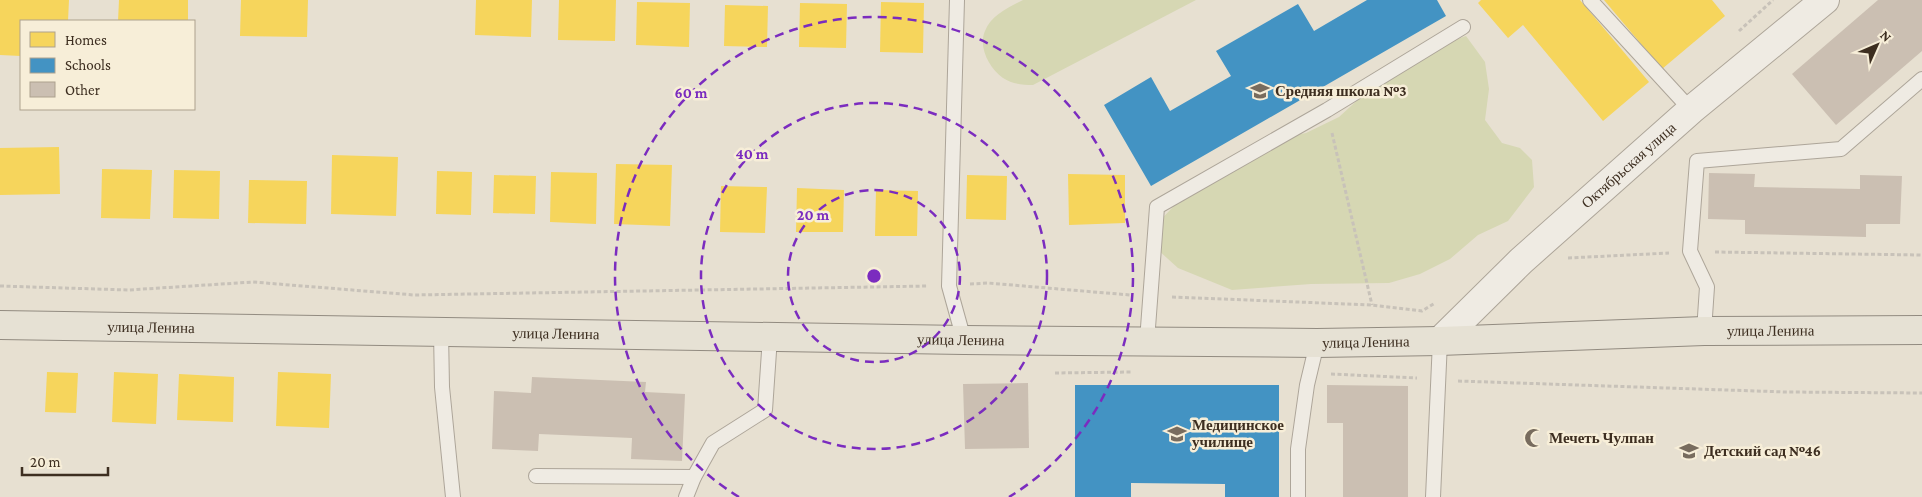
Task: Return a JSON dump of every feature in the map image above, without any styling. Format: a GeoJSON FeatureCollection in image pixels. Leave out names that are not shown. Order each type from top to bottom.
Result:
{"type":"FeatureCollection","features":[{"type":"Feature","properties":{"kind":"main road","name":"улица Ленина"},"geometry":{"type":"LineString","coordinates":[[0,325],[964,340],[1317,343],[1440,341],[1704,331],[1922,330]]}},
{"type":"Feature","properties":{"kind":"street","name":"Октябрьская улица"},"geometry":{"type":"LineString","coordinates":[[1440,341],[1522,261],[1691,110],[1825,0]]}},
{"type":"Feature","properties":{"kind":"lane"},"geometry":{"type":"LineString","coordinates":[[957,0],[949,286],[964,340]]}},
{"type":"Feature","properties":{"kind":"lane"},"geometry":{"type":"LineString","coordinates":[[1590,0],[1691,110]]}},
{"type":"Feature","properties":{"kind":"lane"},"geometry":{"type":"LineString","coordinates":[[1147,341],[1156,207],[1327,110],[1463,27]]}},
{"type":"Feature","properties":{"kind":"lane"},"geometry":{"type":"LineString","coordinates":[[1704,331],[1707,287],[1690,252],[1697,161],[1841,149],[1922,79]]}},
{"type":"Feature","properties":{"kind":"lane"},"geometry":{"type":"LineString","coordinates":[[441,332],[442,387],[453,497]]}},
{"type":"Feature","properties":{"kind":"lane"},"geometry":{"type":"LineString","coordinates":[[686,497],[694,476],[713,442],[765,410],[770,337]]}},
{"type":"Feature","properties":{"kind":"lane"},"geometry":{"type":"LineString","coordinates":[[1433,497],[1440,341]]}},
{"type":"Feature","properties":{"kind":"lane"},"geometry":{"type":"LineString","coordinates":[[1298,497],[1298,449],[1317,343]]}},
{"type":"Feature","properties":{"kind":"lane"},"geometry":{"type":"LineString","coordinates":[[536,476],[694,476]]}},
{"type":"Feature","properties":{"kind":"path"},"geometry":{"type":"LineString","coordinates":[[1327,110],[1372,305]]}},
{"type":"Feature","properties":{"kind":"path"},"geometry":{"type":"LineString","coordinates":[[0,286],[129,290],[253,282],[414,295],[949,286],[988,283],[1150,296],[1372,305],[1422,311],[1438,301]]}},
{"type":"Feature","properties":{"kind":"path"},"geometry":{"type":"LineString","coordinates":[[1055,373],[1133,372]]}},
{"type":"Feature","properties":{"kind":"path"},"geometry":{"type":"LineString","coordinates":[[1310,374],[1786,392],[1922,393]]}},
{"type":"Feature","properties":{"kind":"green space"},"geometry":{"type":"Polygon","coordinates":[[[1023,0],[1196,0],[1033,85],[1010,82],[998,74],[986,57],[983,44],[985,31],[992,20],[1001,12],[1023,0]]]}},
{"type":"Feature","properties":{"kind":"green space"},"geometry":{"type":"Polygon","coordinates":[[[1466,36],[1485,62],[1489,89],[1485,120],[1502,143],[1520,148],[1532,160],[1534,187],[1508,221],[1478,235],[1450,259],[1420,274],[1389,283],[1311,284],[1232,290],[1178,268],[1157,249],[1151,230],[1191,188],[1281,138],[1306,133],[1339,117],[1363,95],[1435,47],[1466,36]]]}},
{"type":"Feature","properties":{"kind":"building: Homes"},"geometry":{"type":"Polygon","coordinates":[[[0,0],[69,0],[68,20],[20,20],[20,56],[0,55],[0,0]]]}},
{"type":"Feature","properties":{"kind":"building: Homes"},"geometry":{"type":"Polygon","coordinates":[[[119,0],[188,0],[188,20],[118,20],[119,0]]]}},
{"type":"Feature","properties":{"kind":"building: Homes"},"geometry":{"type":"Polygon","coordinates":[[[241,0],[308,0],[307,37],[240,36],[241,0]]]}},
{"type":"Feature","properties":{"kind":"building: Homes"},"geometry":{"type":"Polygon","coordinates":[[[476,0],[532,0],[531,37],[475,35],[476,0]]]}},
{"type":"Feature","properties":{"kind":"building: Homes"},"geometry":{"type":"Polygon","coordinates":[[[559,0],[616,0],[615,41],[558,40],[559,0]]]}},
{"type":"Feature","properties":{"kind":"building: Homes"},"geometry":{"type":"Polygon","coordinates":[[[1481,0],[1580,0],[1649,82],[1603,121],[1523,25],[1508,38],[1478,3],[1481,0]]]}},
{"type":"Feature","properties":{"kind":"building: Homes"},"geometry":{"type":"Polygon","coordinates":[[[1604,0],[1712,0],[1725,16],[1662,69],[1604,0]]]}},
{"type":"Feature","properties":{"kind":"building: Homes"},"geometry":{"type":"Polygon","coordinates":[[[637,2],[690,3],[689,47],[636,45],[637,2]]]}},
{"type":"Feature","properties":{"kind":"building: Homes"},"geometry":{"type":"Polygon","coordinates":[[[881,2],[924,3],[923,53],[880,52],[881,2]]]}},
{"type":"Feature","properties":{"kind":"building: Homes"},"geometry":{"type":"Polygon","coordinates":[[[800,3],[847,4],[846,48],[799,47],[800,3]]]}},
{"type":"Feature","properties":{"kind":"building: Homes"},"geometry":{"type":"Polygon","coordinates":[[[725,5],[768,6],[767,47],[724,46],[725,5]]]}},
{"type":"Feature","properties":{"kind":"building: Homes"},"geometry":{"type":"Polygon","coordinates":[[[59,147],[60,194],[0,195],[0,148],[59,147]]]}},
{"type":"Feature","properties":{"kind":"building: Homes"},"geometry":{"type":"Polygon","coordinates":[[[332,155],[398,157],[396,216],[331,214],[332,155]]]}},
{"type":"Feature","properties":{"kind":"building: Homes"},"geometry":{"type":"Polygon","coordinates":[[[616,164],[672,165],[670,226],[614,224],[616,164]]]}},
{"type":"Feature","properties":{"kind":"building: Homes"},"geometry":{"type":"Polygon","coordinates":[[[102,169],[152,170],[150,219],[101,218],[102,169]]]}},
{"type":"Feature","properties":{"kind":"building: Homes"},"geometry":{"type":"Polygon","coordinates":[[[174,170],[220,171],[219,219],[173,218],[174,170]]]}},
{"type":"Feature","properties":{"kind":"building: Homes"},"geometry":{"type":"Polygon","coordinates":[[[437,171],[472,172],[471,215],[436,214],[437,171]]]}},
{"type":"Feature","properties":{"kind":"building: Homes"},"geometry":{"type":"Polygon","coordinates":[[[551,172],[597,173],[596,224],[550,222],[551,172]]]}},
{"type":"Feature","properties":{"kind":"building: Homes"},"geometry":{"type":"Polygon","coordinates":[[[1068,174],[1125,175],[1125,223],[1069,225],[1068,174]]]}},
{"type":"Feature","properties":{"kind":"building: Homes"},"geometry":{"type":"Polygon","coordinates":[[[494,175],[536,176],[535,214],[493,213],[494,175]]]}},
{"type":"Feature","properties":{"kind":"building: Homes"},"geometry":{"type":"Polygon","coordinates":[[[967,175],[1007,176],[1006,220],[966,219],[967,175]]]}},
{"type":"Feature","properties":{"kind":"building: Homes"},"geometry":{"type":"Polygon","coordinates":[[[249,180],[307,181],[306,224],[248,223],[249,180]]]}},
{"type":"Feature","properties":{"kind":"building: Homes"},"geometry":{"type":"Polygon","coordinates":[[[721,186],[767,187],[765,233],[720,232],[721,186]]]}},
{"type":"Feature","properties":{"kind":"building: Homes"},"geometry":{"type":"Polygon","coordinates":[[[797,188],[844,190],[843,232],[796,232],[797,188]]]}},
{"type":"Feature","properties":{"kind":"building: Homes"},"geometry":{"type":"Polygon","coordinates":[[[876,190],[918,191],[917,236],[875,236],[876,190]]]}},
{"type":"Feature","properties":{"kind":"building: Homes"},"geometry":{"type":"Polygon","coordinates":[[[47,372],[78,373],[76,413],[45,412],[47,372]]]}},
{"type":"Feature","properties":{"kind":"building: Homes"},"geometry":{"type":"Polygon","coordinates":[[[114,372],[158,374],[156,424],[112,422],[114,372]]]}},
{"type":"Feature","properties":{"kind":"building: Homes"},"geometry":{"type":"Polygon","coordinates":[[[278,372],[331,374],[329,428],[276,426],[278,372]]]}},
{"type":"Feature","properties":{"kind":"building: Homes"},"geometry":{"type":"Polygon","coordinates":[[[179,374],[234,377],[233,422],[177,420],[179,374]]]}},
{"type":"Feature","properties":{"kind":"building: Schools","name":"Средняя школа №3"},"geometry":{"type":"Polygon","coordinates":[[[1367,0],[1437,0],[1446,16],[1151,186],[1104,105],[1151,77],[1170,111],[1231,76],[1216,51],[1298,4],[1314,31],[1367,0]]]}},
{"type":"Feature","properties":{"kind":"building: Schools","name":"Медицинское училище"},"geometry":{"type":"Polygon","coordinates":[[[1075,385],[1279,385],[1279,497],[1225,497],[1225,484],[1131,483],[1131,497],[1075,497],[1075,385]]]}},
{"type":"Feature","properties":{"kind":"building: Other"},"geometry":{"type":"Polygon","coordinates":[[[1878,0],[1922,0],[1922,51],[1836,125],[1792,74],[1878,0]]]}},
{"type":"Feature","properties":{"kind":"building: Other"},"geometry":{"type":"Polygon","coordinates":[[[1709,173],[1755,174],[1754,187],[1860,189],[1860,175],[1902,176],[1900,224],[1866,224],[1866,237],[1745,234],[1745,220],[1708,219],[1709,173]]]}},
{"type":"Feature","properties":{"kind":"building: Other"},"geometry":{"type":"Polygon","coordinates":[[[532,377],[646,382],[645,392],[685,394],[682,461],[631,459],[632,438],[539,434],[538,451],[492,449],[494,391],[531,393],[532,377]]]}},
{"type":"Feature","properties":{"kind":"building: Other"},"geometry":{"type":"Polygon","coordinates":[[[1028,383],[1029,448],[965,449],[963,384],[1028,383]]]}},
{"type":"Feature","properties":{"kind":"building: Other"},"geometry":{"type":"Polygon","coordinates":[[[1327,385],[1408,386],[1408,497],[1343,497],[1343,423],[1327,423],[1327,385]]]}},
{"type":"Feature","properties":{"kind":"place","name":"Средняя школа №3"},"geometry":{"type":"Point","coordinates":[1260,91]}},
{"type":"Feature","properties":{"kind":"place","name":"Медицинское училище"},"geometry":{"type":"Point","coordinates":[1177,434]}},
{"type":"Feature","properties":{"kind":"place","name":"Мечеть Чулпан"},"geometry":{"type":"Point","coordinates":[1534,438]}},
{"type":"Feature","properties":{"kind":"place","name":"Детский сад №46"},"geometry":{"type":"Point","coordinates":[1689,451]}}]}
